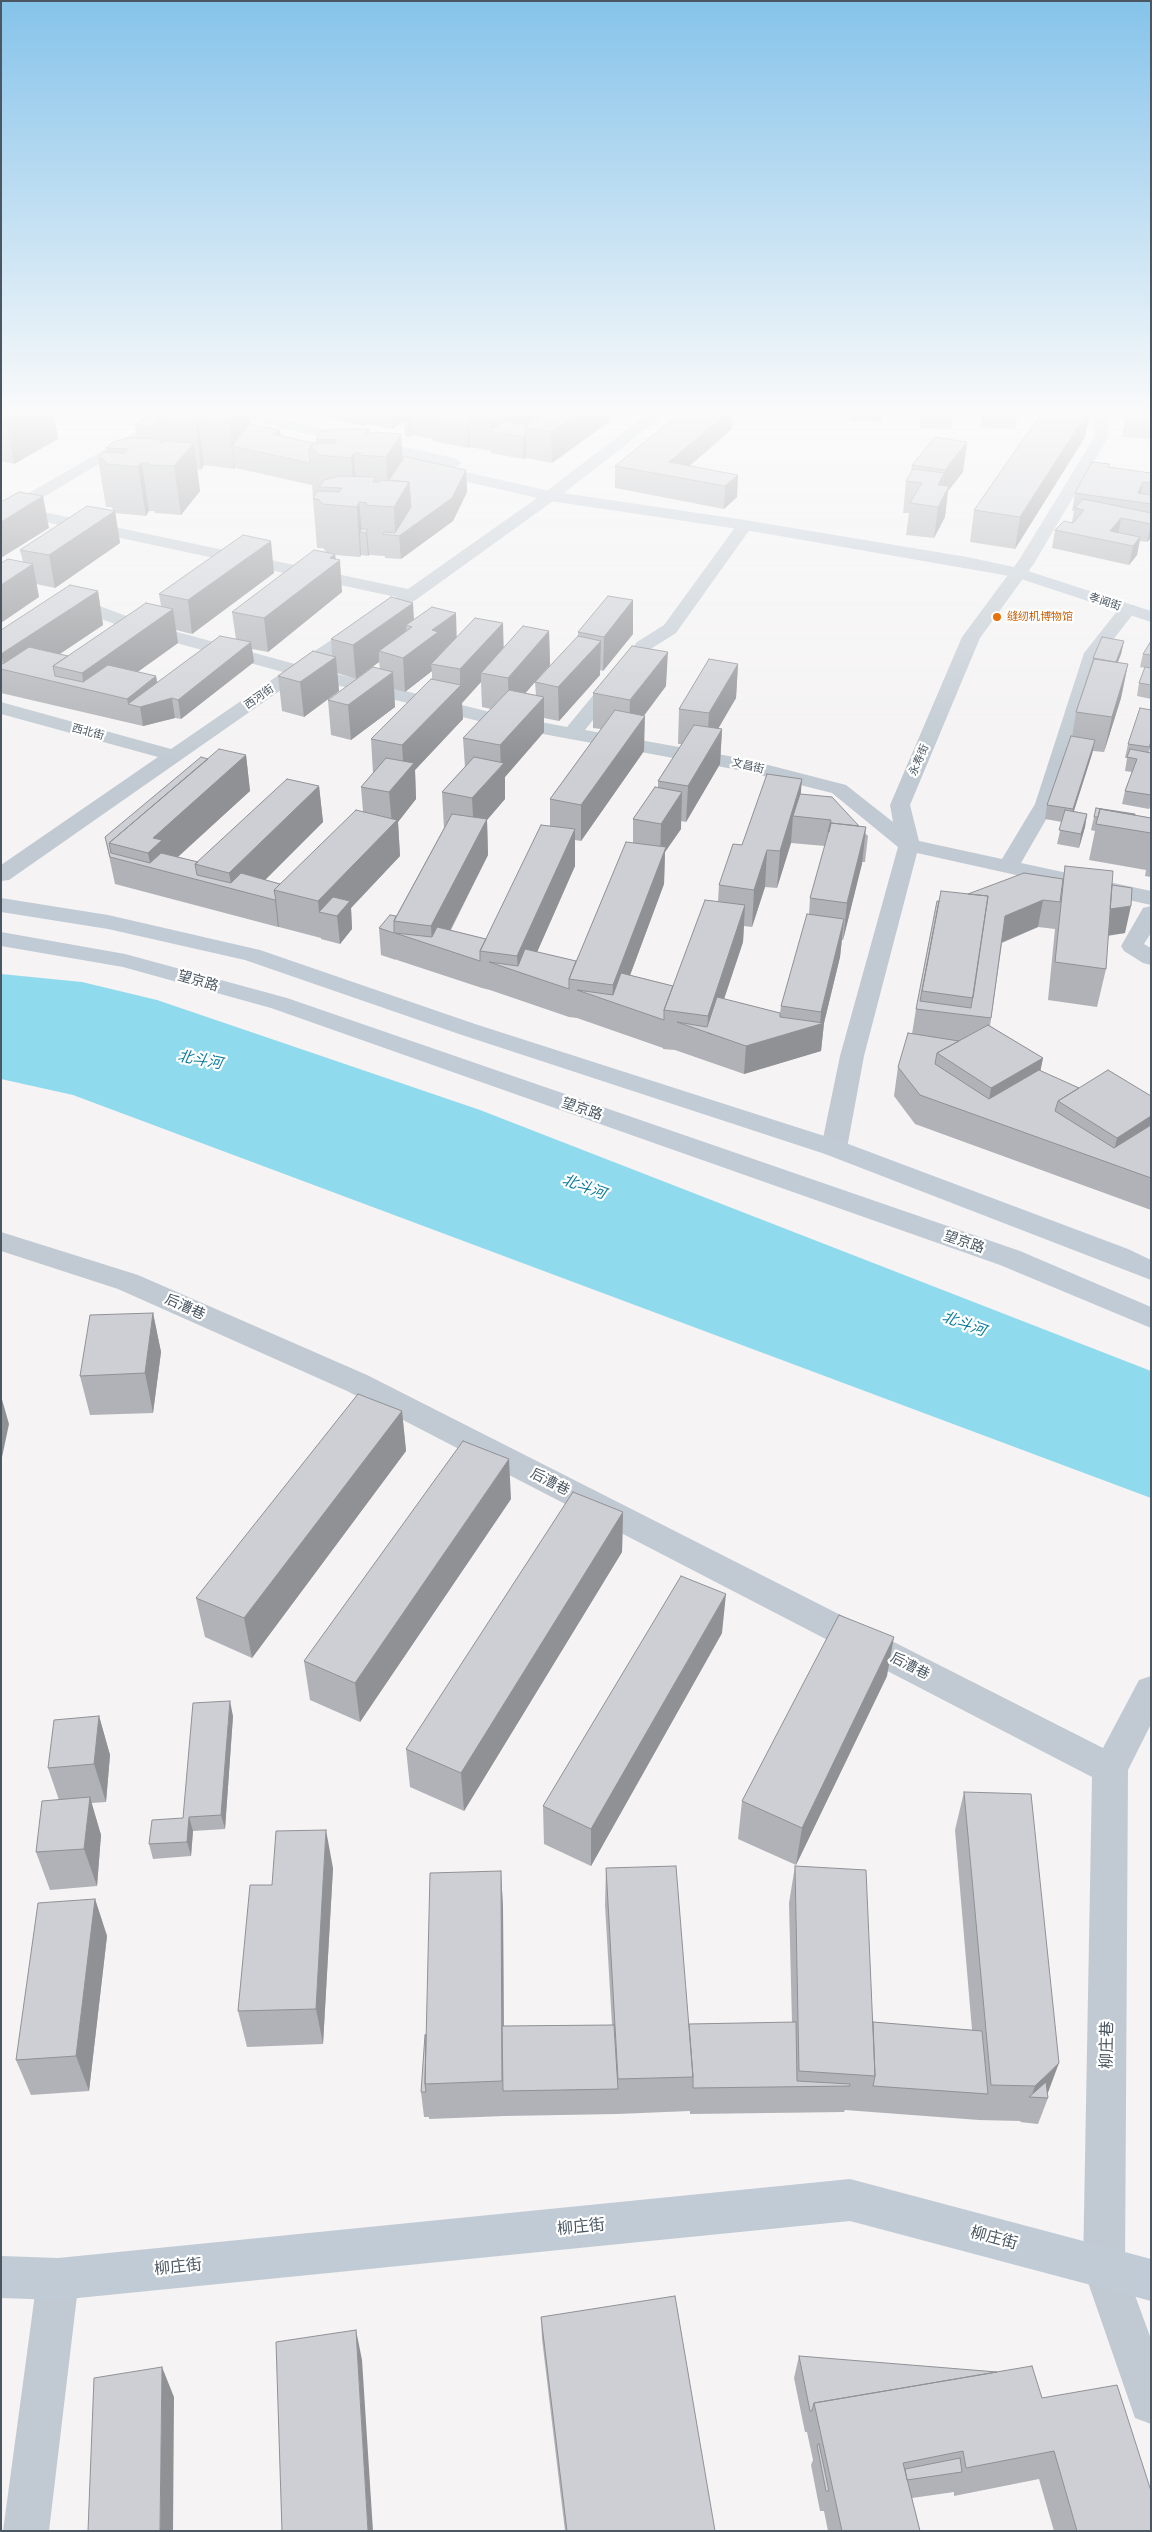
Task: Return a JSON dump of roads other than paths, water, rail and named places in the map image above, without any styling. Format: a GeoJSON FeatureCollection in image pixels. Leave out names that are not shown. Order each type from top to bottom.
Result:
{"type":"FeatureCollection","features":[{"type":"Feature","properties":{"kind":"street"},"geometry":{"type":"LineString","coordinates":[[78,526],[411,595]]}},
{"type":"Feature","properties":{"kind":"street","name":"西河街"},"geometry":{"type":"LineString","coordinates":[[1,875],[298,670],[411,595],[508,526]]}},
{"type":"Feature","properties":{"kind":"street"},"geometry":{"type":"LineString","coordinates":[[572,733],[643,646],[670,629],[744,526]]}},
{"type":"Feature","properties":{"kind":"street","name":"孝闻街"},"geometry":{"type":"LineString","coordinates":[[752,526],[967,562],[1023,567],[1103,584]]}},
{"type":"Feature","properties":{"kind":"street","name":"孝闻街"},"geometry":{"type":"LineString","coordinates":[[804,526],[998,553],[1023,567],[1151,617]]}},
{"type":"Feature","properties":{"kind":"street","name":"永寿街"},"geometry":{"type":"LineString","coordinates":[[834,1148],[852,1056],[909,845],[900,805],[971,637],[1023,567],[1048,526]]}},
{"type":"Feature","properties":{"kind":"street","name":"文昌街"},"geometry":{"type":"LineString","coordinates":[[56,612],[72,602],[142,628],[213,646],[221,652],[494,719],[744,765],[839,789],[909,845],[1151,898]]}},
{"type":"Feature","properties":{"kind":"street"},"geometry":{"type":"LineString","coordinates":[[1009,866],[1045,804],[1093,653],[1128,609]]}},
{"type":"Feature","properties":{"kind":"street","name":"西北街"},"geometry":{"type":"LineString","coordinates":[[1,708],[175,756]]}},
{"type":"Feature","properties":{"kind":"street"},"geometry":{"type":"LineString","coordinates":[[1,905],[108,922],[252,955],[477,1032],[834,1148],[1118,1256],[1151,1271]]}},
{"type":"Feature","properties":{"kind":"street"},"geometry":{"type":"LineString","coordinates":[[1151,913],[1132,946],[1151,958]]}},
{"type":"Feature","properties":{"kind":"street","name":"望京路"},"geometry":{"type":"LineString","coordinates":[[1,939],[125,961],[279,1003],[1010,1258],[1151,1318]]}},
{"type":"Feature","properties":{"kind":"street","name":"后漕巷"},"geometry":{"type":"LineString","coordinates":[[1,1241],[128,1282],[357,1383],[1110,1769]]}},
{"type":"Feature","properties":{"kind":"street","name":"柳庄巷"},"geometry":{"type":"LineString","coordinates":[[1151,1690],[1110,1769],[1104,2268],[1151,2402]]}},
{"type":"Feature","properties":{"kind":"street","name":"柳庄街"},"geometry":{"type":"LineString","coordinates":[[1,2277],[58,2279],[850,2200],[1151,2280]]}},
{"type":"Feature","properties":{"kind":"street"},"geometry":{"type":"LineString","coordinates":[[26,2531],[58,2279]]}},
{"type":"Feature","properties":{"kind":"water","name":"北斗河"},"geometry":{"type":"Polygon","coordinates":[[[1,974],[82,982],[157,1000],[480,1110],[1151,1371],[1151,1498],[73,1095],[1,1079],[1,974]]]}},
{"type":"Feature","properties":{"kind":"place","name":"缝纫机博物馆"},"geometry":{"type":"Point","coordinates":[997,617]}}]}
